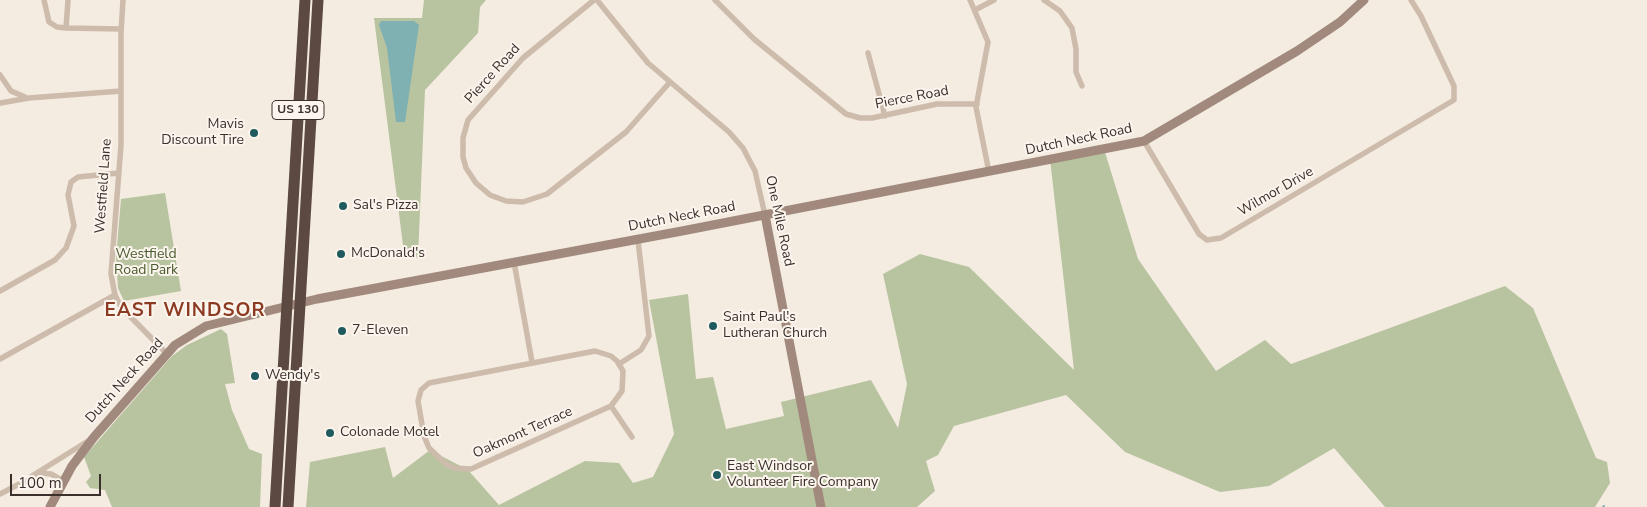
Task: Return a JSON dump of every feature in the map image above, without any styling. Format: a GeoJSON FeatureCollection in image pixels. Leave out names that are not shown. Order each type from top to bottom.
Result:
{"type":"FeatureCollection","features":[{"type":"Feature","properties":{"kind":"highway","name":"US 130"},"geometry":{"type":"LineString","coordinates":[[275,507],[305,0]]}},
{"type":"Feature","properties":{"kind":"highway","name":"US 130"},"geometry":{"type":"LineString","coordinates":[[288,507],[318,0]]}},
{"type":"Feature","properties":{"kind":"street"},"geometry":{"type":"LineString","coordinates":[[44,0],[49,22],[57,27],[121,29]]}},
{"type":"Feature","properties":{"kind":"street"},"geometry":{"type":"LineString","coordinates":[[66,28],[68,0]]}},
{"type":"Feature","properties":{"kind":"street","name":"Westfield Lane"},"geometry":{"type":"LineString","coordinates":[[123,0],[119,173],[111,270],[115,295],[128,316],[167,354]]}},
{"type":"Feature","properties":{"kind":"street","name":"Pierce Road"},"geometry":{"type":"LineString","coordinates":[[596,0],[536,46],[474,112],[465,128],[462,148],[466,168],[476,183],[490,195],[506,201],[523,202],[547,194],[626,132],[670,82]]}},
{"type":"Feature","properties":{"kind":"street","name":"One Mile Road"},"geometry":{"type":"LineString","coordinates":[[596,0],[638,53],[729,132],[743,148],[755,171],[821,507]]}},
{"type":"Feature","properties":{"kind":"street","name":"Pierce Road"},"geometry":{"type":"LineString","coordinates":[[715,0],[740,26],[838,110],[860,118],[885,116],[937,104],[977,104]]}},
{"type":"Feature","properties":{"kind":"street"},"geometry":{"type":"LineString","coordinates":[[970,0],[976,10],[988,42],[976,114],[989,172]]}},
{"type":"Feature","properties":{"kind":"street"},"geometry":{"type":"LineString","coordinates":[[976,10],[994,0]]}},
{"type":"Feature","properties":{"kind":"street"},"geometry":{"type":"LineString","coordinates":[[1044,0],[1060,11],[1072,28],[1076,49],[1076,72],[1082,86]]}},
{"type":"Feature","properties":{"kind":"street","name":"Dutch Neck Road"},"geometry":{"type":"LineString","coordinates":[[50,507],[64,481],[94,437],[182,339],[206,326],[300,303],[638,240],[1144,141],[1297,51],[1340,22],[1364,0]]}},
{"type":"Feature","properties":{"kind":"street","name":"Wilmor Drive"},"geometry":{"type":"LineString","coordinates":[[1144,141],[1199,234],[1208,240],[1218,240],[1450,104],[1455,96],[1450,77],[1421,16],[1411,0]]}},
{"type":"Feature","properties":{"kind":"street"},"geometry":{"type":"LineString","coordinates":[[868,53],[885,116]]}},
{"type":"Feature","properties":{"kind":"street"},"geometry":{"type":"LineString","coordinates":[[0,75],[11,92],[29,98]]}},
{"type":"Feature","properties":{"kind":"street"},"geometry":{"type":"LineString","coordinates":[[0,103],[29,98],[121,91]]}},
{"type":"Feature","properties":{"kind":"street"},"geometry":{"type":"LineString","coordinates":[[0,291],[54,260],[66,248],[74,226],[68,195],[71,182],[78,177],[119,173]]}},
{"type":"Feature","properties":{"kind":"street"},"geometry":{"type":"LineString","coordinates":[[632,437],[611,406],[620,397],[624,384],[619,364],[641,350],[649,336],[638,240]]}},
{"type":"Feature","properties":{"kind":"street"},"geometry":{"type":"LineString","coordinates":[[514,262],[532,362]]}},
{"type":"Feature","properties":{"kind":"street"},"geometry":{"type":"LineString","coordinates":[[0,359],[115,295]]}},
{"type":"Feature","properties":{"kind":"street","name":"Oakmont Terrace"},"geometry":{"type":"LineString","coordinates":[[611,406],[479,467],[454,468],[433,454],[424,436],[418,401],[424,386],[436,380],[532,362],[595,352],[610,356],[619,364]]}},
{"type":"Feature","properties":{"kind":"street"},"geometry":{"type":"LineString","coordinates":[[0,494],[94,437]]}},
{"type":"Feature","properties":{"kind":"street"},"geometry":{"type":"LineString","coordinates":[[32,476],[46,472],[64,481]]}},
{"type":"Feature","properties":{"kind":"green space"},"geometry":{"type":"Polygon","coordinates":[[[424,0],[486,0],[480,7],[478,33],[425,90],[418,258],[404,253],[374,18],[422,18],[424,0]]]}},
{"type":"Feature","properties":{"kind":"green space"},"geometry":{"type":"Polygon","coordinates":[[[1104,149],[1138,259],[1216,371],[1265,340],[1291,364],[1505,286],[1533,308],[1596,458],[1607,462],[1610,483],[1595,507],[1385,507],[1334,448],[1269,486],[1220,492],[1125,452],[1066,395],[954,426],[938,455],[926,461],[935,491],[917,507],[306,507],[310,462],[385,447],[393,478],[430,450],[468,470],[499,505],[585,461],[619,463],[633,483],[653,477],[674,434],[649,300],[688,294],[696,379],[713,377],[726,429],[784,416],[781,402],[871,380],[898,428],[907,384],[883,274],[920,254],[969,267],[1074,370],[1050,159],[1104,149]]]}},
{"type":"Feature","properties":{"kind":"green space","name":"Westfield Road Park"},"geometry":{"type":"Polygon","coordinates":[[[165,193],[181,291],[124,301],[118,288],[116,258],[121,199],[165,193]]]}},
{"type":"Feature","properties":{"kind":"green space"},"geometry":{"type":"Polygon","coordinates":[[[221,329],[227,334],[235,383],[225,384],[232,410],[249,449],[262,454],[260,507],[112,507],[105,490],[90,488],[86,482],[91,476],[84,457],[172,356],[187,345],[221,329]]]}},
{"type":"Feature","properties":{"kind":"water"},"geometry":{"type":"Polygon","coordinates":[[[381,21],[414,21],[419,25],[405,122],[396,122],[387,48],[379,25],[381,21]]]}},
{"type":"Feature","properties":{"kind":"place","name":"Mavis Discount Tire"},"geometry":{"type":"Point","coordinates":[254,133]}},
{"type":"Feature","properties":{"kind":"place","name":"Sal's Pizza"},"geometry":{"type":"Point","coordinates":[343,206]}},
{"type":"Feature","properties":{"kind":"place","name":"McDonald's"},"geometry":{"type":"Point","coordinates":[341,254]}},
{"type":"Feature","properties":{"kind":"place","name":"Saint Paul's Lutheran Church"},"geometry":{"type":"Point","coordinates":[713,326]}},
{"type":"Feature","properties":{"kind":"place","name":"7-Eleven"},"geometry":{"type":"Point","coordinates":[342,331]}},
{"type":"Feature","properties":{"kind":"place","name":"Wendy's"},"geometry":{"type":"Point","coordinates":[255,376]}},
{"type":"Feature","properties":{"kind":"place","name":"Colonade Motel"},"geometry":{"type":"Point","coordinates":[330,433]}},
{"type":"Feature","properties":{"kind":"place","name":"East Windsor Volunteer Fire Company"},"geometry":{"type":"Point","coordinates":[717,475]}},
{"type":"Feature","properties":{"kind":"district","name":"EAST WINDSOR"},"geometry":{"type":"Point","coordinates":[185,311]}}]}
